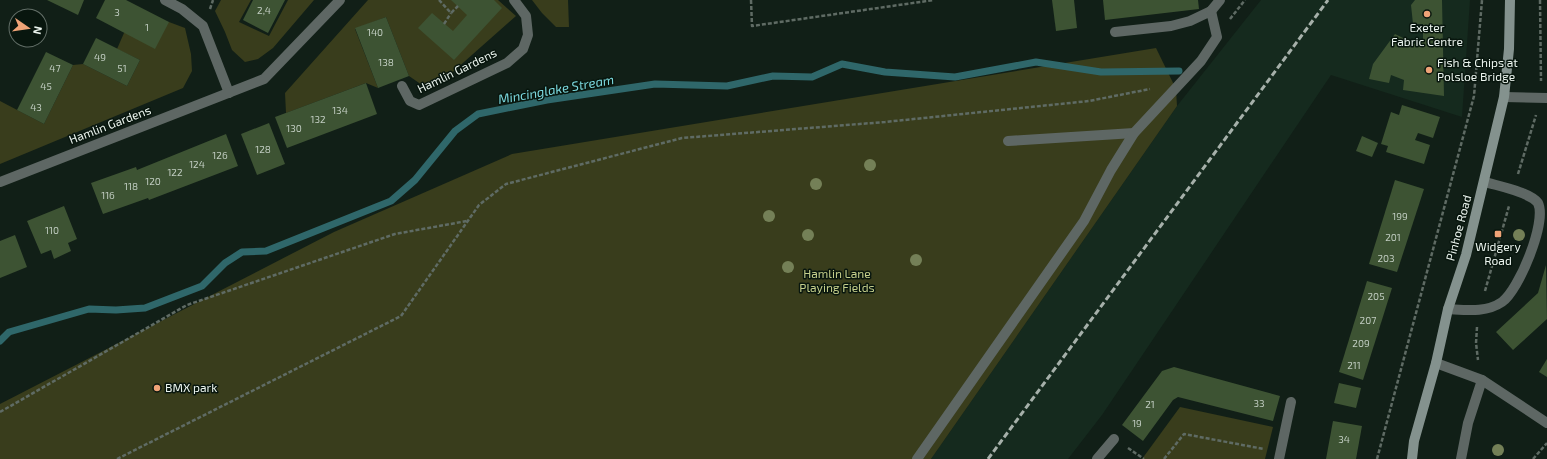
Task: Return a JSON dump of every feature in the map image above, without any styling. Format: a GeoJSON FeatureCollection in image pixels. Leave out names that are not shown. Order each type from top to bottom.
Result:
{"type":"FeatureCollection","features":[{"type":"Feature","properties":{"kind":"main road","name":"Pinhoe Road"},"geometry":{"type":"LineString","coordinates":[[1412,459],[1414,441],[1436,363],[1448,309],[1466,255],[1485,182],[1504,97],[1509,49],[1510,0]]}},
{"type":"Feature","properties":{"kind":"street"},"geometry":{"type":"LineString","coordinates":[[165,0],[182,9],[203,26],[229,92]]}},
{"type":"Feature","properties":{"kind":"street","name":"Hamlin Gardens"},"geometry":{"type":"LineString","coordinates":[[0,182],[264,79],[340,0]]}},
{"type":"Feature","properties":{"kind":"street","name":"Hamlin Gardens"},"geometry":{"type":"LineString","coordinates":[[402,86],[410,102],[419,105],[507,63],[523,49],[528,35],[526,16],[514,0]]}},
{"type":"Feature","properties":{"kind":"street"},"geometry":{"type":"LineString","coordinates":[[1115,32],[1171,26],[1190,21],[1211,11],[1220,0]]}},
{"type":"Feature","properties":{"kind":"street"},"geometry":{"type":"LineString","coordinates":[[917,459],[1084,221],[1111,170],[1134,133],[1201,61],[1217,37],[1211,11]]}},
{"type":"Feature","properties":{"kind":"street"},"geometry":{"type":"LineString","coordinates":[[1504,97],[1547,98]]}},
{"type":"Feature","properties":{"kind":"street"},"geometry":{"type":"LineString","coordinates":[[1008,141],[1134,133]]}},
{"type":"Feature","properties":{"kind":"street"},"geometry":{"type":"LineString","coordinates":[[1448,309],[1479,311],[1501,302],[1515,288],[1537,242],[1541,216],[1538,204],[1527,195],[1485,182]]}},
{"type":"Feature","properties":{"kind":"street"},"geometry":{"type":"LineString","coordinates":[[1436,363],[1482,380],[1547,423]]}},
{"type":"Feature","properties":{"kind":"street"},"geometry":{"type":"LineString","coordinates":[[1461,459],[1468,423],[1482,380]]}},
{"type":"Feature","properties":{"kind":"street"},"geometry":{"type":"LineString","coordinates":[[1279,455],[1291,402]]}},
{"type":"Feature","properties":{"kind":"street"},"geometry":{"type":"LineString","coordinates":[[1097,459],[1114,439]]}},
{"type":"Feature","properties":{"kind":"path"},"geometry":{"type":"LineString","coordinates":[[439,0],[451,13]]}},
{"type":"Feature","properties":{"kind":"path"},"geometry":{"type":"LineString","coordinates":[[751,0],[752,26],[934,0]]}},
{"type":"Feature","properties":{"kind":"path"},"geometry":{"type":"LineString","coordinates":[[1377,459],[1474,96],[1482,0]]}},
{"type":"Feature","properties":{"kind":"path"},"geometry":{"type":"LineString","coordinates":[[444,24],[451,13],[458,6]]}},
{"type":"Feature","properties":{"kind":"path"},"geometry":{"type":"LineString","coordinates":[[117,459],[400,316],[479,205],[506,184],[682,138],[885,122],[1081,102],[1178,84]]}},
{"type":"Feature","properties":{"kind":"path"},"geometry":{"type":"LineString","coordinates":[[1482,380],[1476,344],[1479,311],[1513,191]]}},
{"type":"Feature","properties":{"kind":"path"},"geometry":{"type":"LineString","coordinates":[[0,412],[187,305],[395,234],[468,221]]}},
{"type":"Feature","properties":{"kind":"path"},"geometry":{"type":"LineString","coordinates":[[1164,459],[1184,434],[1279,455]]}},
{"type":"Feature","properties":{"kind":"path"},"geometry":{"type":"LineString","coordinates":[[1533,459],[1547,443]]}},
{"type":"Feature","properties":{"kind":"shaded area"},"geometry":{"type":"Polygon","coordinates":[[[1261,0],[1470,0],[1462,117],[1331,75],[1102,415],[1068,459],[931,459],[1177,106],[1261,0]]]}},
{"type":"Feature","properties":{"kind":"green space"},"geometry":{"type":"Polygon","coordinates":[[[221,0],[251,0],[239,22],[269,36],[288,0],[314,0],[273,48],[258,59],[245,62],[232,50],[215,11],[221,0]]]}},
{"type":"Feature","properties":{"kind":"green space"},"geometry":{"type":"Polygon","coordinates":[[[368,0],[498,0],[516,16],[438,85],[425,87],[409,76],[386,17],[355,29],[378,88],[366,83],[286,113],[285,93],[368,0]]]}},
{"type":"Feature","properties":{"kind":"green space"},"geometry":{"type":"Polygon","coordinates":[[[532,0],[568,0],[569,27],[556,27],[532,0]]]}},
{"type":"Feature","properties":{"kind":"green space"},"geometry":{"type":"Polygon","coordinates":[[[169,22],[185,28],[191,54],[192,71],[183,88],[0,164],[0,101],[44,124],[73,65],[83,64],[127,86],[140,60],[117,49],[124,33],[169,22]]]}},
{"type":"Feature","properties":{"kind":"green space","name":"Hamlin Lane Playing Fields"},"geometry":{"type":"Polygon","coordinates":[[[1156,48],[1176,89],[1177,106],[931,459],[0,459],[0,404],[334,232],[512,154],[1156,48]]]}},
{"type":"Feature","properties":{"kind":"green space"},"geometry":{"type":"Polygon","coordinates":[[[1180,407],[1273,427],[1265,459],[1142,459],[1180,407]]]}},
{"type":"Feature","properties":{"kind":"building"},"geometry":{"type":"Polygon","coordinates":[[[47,0],[84,0],[78,15],[47,0]]]}},
{"type":"Feature","properties":{"kind":"building"},"geometry":{"type":"Polygon","coordinates":[[[105,0],[126,0],[169,22],[155,49],[96,18],[105,0]]]}},
{"type":"Feature","properties":{"kind":"building"},"geometry":{"type":"Polygon","coordinates":[[[253,0],[285,0],[268,33],[243,20],[253,0]]]}},
{"type":"Feature","properties":{"kind":"building"},"geometry":{"type":"Polygon","coordinates":[[[451,0],[494,0],[502,8],[454,60],[418,28],[432,13],[453,31],[467,15],[451,0]]]}},
{"type":"Feature","properties":{"kind":"building"},"geometry":{"type":"Polygon","coordinates":[[[1052,0],[1074,0],[1077,28],[1056,31],[1052,0]]]}},
{"type":"Feature","properties":{"kind":"building"},"geometry":{"type":"Polygon","coordinates":[[[1103,0],[1198,0],[1199,9],[1105,20],[1103,0]]]}},
{"type":"Feature","properties":{"kind":"building"},"geometry":{"type":"Polygon","coordinates":[[[1415,0],[1442,0],[1444,96],[1403,90],[1404,80],[1391,75],[1389,83],[1369,79],[1373,64],[1395,34],[1415,44],[1416,40],[1423,41],[1423,24],[1413,24],[1411,5],[1415,0]]]}},
{"type":"Feature","properties":{"kind":"building"},"geometry":{"type":"Polygon","coordinates":[[[386,17],[409,76],[378,88],[355,28],[386,17]]]}},
{"type":"Feature","properties":{"kind":"building"},"geometry":{"type":"Polygon","coordinates":[[[96,38],[140,60],[127,86],[83,64],[96,38]]]}},
{"type":"Feature","properties":{"kind":"building"},"geometry":{"type":"Polygon","coordinates":[[[46,52],[73,65],[44,124],[17,110],[46,52]]]}},
{"type":"Feature","properties":{"kind":"building"},"geometry":{"type":"Polygon","coordinates":[[[366,83],[377,114],[287,148],[275,117],[366,83]]]}},
{"type":"Feature","properties":{"kind":"building"},"geometry":{"type":"Polygon","coordinates":[[[1402,105],[1440,117],[1433,138],[1418,133],[1415,140],[1430,145],[1424,164],[1386,152],[1388,146],[1381,144],[1391,112],[1399,115],[1402,105]]]}},
{"type":"Feature","properties":{"kind":"building"},"geometry":{"type":"Polygon","coordinates":[[[269,123],[285,164],[257,175],[241,134],[269,123]]]}},
{"type":"Feature","properties":{"kind":"building"},"geometry":{"type":"Polygon","coordinates":[[[226,134],[238,166],[149,200],[148,198],[103,214],[91,183],[136,167],[137,170],[226,134]]]}},
{"type":"Feature","properties":{"kind":"building"},"geometry":{"type":"Polygon","coordinates":[[[1362,136],[1378,143],[1372,157],[1356,151],[1362,136]]]}},
{"type":"Feature","properties":{"kind":"building"},"geometry":{"type":"Polygon","coordinates":[[[1395,180],[1424,189],[1397,272],[1369,264],[1395,180]]]}},
{"type":"Feature","properties":{"kind":"building"},"geometry":{"type":"Polygon","coordinates":[[[64,206],[77,239],[68,243],[71,251],[54,259],[51,250],[41,254],[27,221],[64,206]]]}},
{"type":"Feature","properties":{"kind":"building"},"geometry":{"type":"Polygon","coordinates":[[[15,235],[27,267],[0,278],[0,241],[15,235]]]}},
{"type":"Feature","properties":{"kind":"building"},"geometry":{"type":"Polygon","coordinates":[[[1546,265],[1547,319],[1513,350],[1496,332],[1538,293],[1546,265]]]}},
{"type":"Feature","properties":{"kind":"building"},"geometry":{"type":"Polygon","coordinates":[[[1367,281],[1392,288],[1363,380],[1339,372],[1367,281]]]}},
{"type":"Feature","properties":{"kind":"building"},"geometry":{"type":"Polygon","coordinates":[[[1547,359],[1547,377],[1539,372],[1547,359]]]}},
{"type":"Feature","properties":{"kind":"building"},"geometry":{"type":"Polygon","coordinates":[[[1174,367],[1280,396],[1273,421],[1178,397],[1173,400],[1143,441],[1122,425],[1162,371],[1174,367]]]}},
{"type":"Feature","properties":{"kind":"building"},"geometry":{"type":"Polygon","coordinates":[[[1339,383],[1361,388],[1356,408],[1334,403],[1339,383]]]}},
{"type":"Feature","properties":{"kind":"building"},"geometry":{"type":"Polygon","coordinates":[[[1333,421],[1362,426],[1356,459],[1326,459],[1333,421]]]}},
{"type":"Feature","properties":{"kind":"waterway","name":"Mincinglake Stream"},"geometry":{"type":"LineString","coordinates":[[0,341],[9,332],[89,309],[116,310],[145,308],[202,286],[225,263],[242,252],[266,251],[391,201],[415,180],[455,131],[478,114],[547,100],[655,84],[727,86],[773,76],[812,77],[842,64],[885,72],[955,77],[1036,62],[1101,72],[1179,71]]}},
{"type":"Feature","properties":{"kind":"railway"},"geometry":{"type":"LineString","coordinates":[[988,459],[1328,0]]}},
{"type":"Feature","properties":{"kind":"place","name":"Exeter Fabric Centre"},"geometry":{"type":"Point","coordinates":[1427,14]}},
{"type":"Feature","properties":{"kind":"place","name":"Fish & Chips at Polsloe Bridge"},"geometry":{"type":"Point","coordinates":[1429,70]}},
{"type":"Feature","properties":{"kind":"place","name":"Widgery Road"},"geometry":{"type":"Point","coordinates":[1498,234]}},
{"type":"Feature","properties":{"kind":"place","name":"BMX park"},"geometry":{"type":"Point","coordinates":[157,388]}}]}
